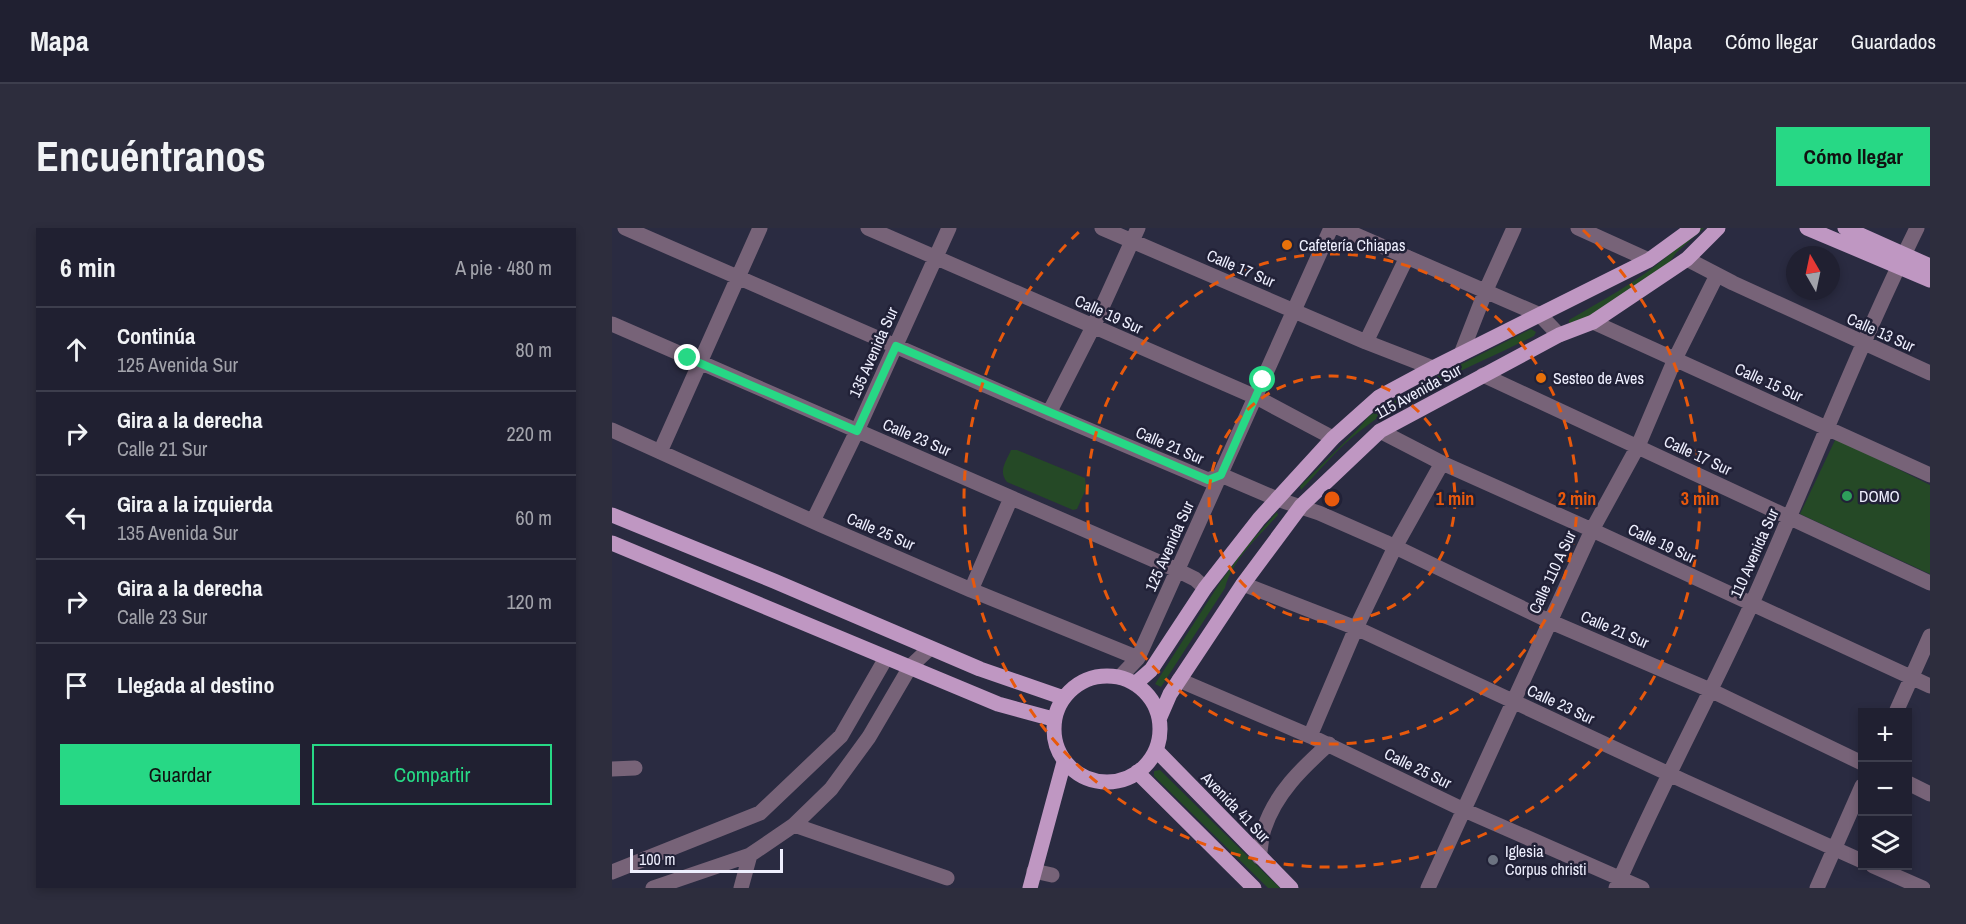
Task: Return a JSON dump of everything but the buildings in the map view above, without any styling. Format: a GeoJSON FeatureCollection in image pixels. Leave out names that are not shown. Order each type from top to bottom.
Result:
{"type":"FeatureCollection","features":[{"type":"Feature","properties":{"kind":"main road","name":"115 Avenida Sur"},"geometry":{"type":"LineString","coordinates":[[1135,684],[1151,670],[1206,588],[1277,499],[1333,438],[1379,397],[1432,368],[1649,260],[1693,228]]}},
{"type":"Feature","properties":{"kind":"main road","name":"115 Avenida Sur"},"geometry":{"type":"LineString","coordinates":[[1160,717],[1170,694],[1243,584],[1301,506],[1380,431],[1559,335],[1593,322],[1688,259],[1718,228]]}},
{"type":"Feature","properties":{"kind":"main road"},"geometry":{"type":"LineString","coordinates":[[1808,228],[1902,260],[1930,266]]}},
{"type":"Feature","properties":{"kind":"main road"},"geometry":{"type":"LineString","coordinates":[[1845,228],[1902,260],[1930,280]]}},
{"type":"Feature","properties":{"kind":"main road"},"geometry":{"type":"LineString","coordinates":[[612,515],[980,669],[1064,698]]}},
{"type":"Feature","properties":{"kind":"main road"},"geometry":{"type":"LineString","coordinates":[[668,566],[669,538]]}},
{"type":"Feature","properties":{"kind":"main road"},"geometry":{"type":"LineString","coordinates":[[612,543],[998,704],[1053,719]]}},
{"type":"Feature","properties":{"kind":"main road"},"geometry":{"type":"LineString","coordinates":[[1100,676],[1120,677],[1135,684],[1154,704],[1160,717],[1160,733],[1156,750],[1145,767],[1131,777],[1114,782],[1095,782],[1077,774],[1064,762],[1056,747],[1053,731],[1053,719],[1064,698],[1083,681],[1100,676]]}},
{"type":"Feature","properties":{"kind":"main road","name":"Avenida 41 Sur"},"geometry":{"type":"LineString","coordinates":[[1156,750],[1291,888]]}},
{"type":"Feature","properties":{"kind":"main road"},"geometry":{"type":"LineString","coordinates":[[1030,888],[1064,762]]}},
{"type":"Feature","properties":{"kind":"main road"},"geometry":{"type":"LineString","coordinates":[[1137,772],[1254,888]]}},
{"type":"Feature","properties":{"kind":"street","name":"Calle 21 Sur"},"geometry":{"type":"LineString","coordinates":[[625,228],[1208,480],[1221,475],[1277,499],[1301,506],[1395,547],[1549,621],[1710,690],[1861,762]]}},
{"type":"Feature","properties":{"kind":"street"},"geometry":{"type":"LineString","coordinates":[[660,452],[760,228]]}},
{"type":"Feature","properties":{"kind":"street","name":"Calle 19 Sur"},"geometry":{"type":"LineString","coordinates":[[868,228],[1255,397],[1333,438]]}},
{"type":"Feature","properties":{"kind":"street","name":"135 Avenida Sur"},"geometry":{"type":"LineString","coordinates":[[813,521],[857,431],[949,228]]}},
{"type":"Feature","properties":{"kind":"street","name":"Calle 17 Sur"},"geometry":{"type":"LineString","coordinates":[[1102,228],[1135,235],[1366,342],[1432,368]]}},
{"type":"Feature","properties":{"kind":"street","name":"125 Avenida Sur"},"geometry":{"type":"LineString","coordinates":[[1120,677],[1138,658],[1332,228]]}},
{"type":"Feature","properties":{"kind":"street"},"geometry":{"type":"LineString","coordinates":[[1340,228],[1540,315],[1559,335]]}},
{"type":"Feature","properties":{"kind":"street"},"geometry":{"type":"LineString","coordinates":[[1461,354],[1514,228]]}},
{"type":"Feature","properties":{"kind":"street"},"geometry":{"type":"LineString","coordinates":[[1578,228],[1649,260]]}},
{"type":"Feature","properties":{"kind":"street","name":"110 Avenida Sur"},"geometry":{"type":"LineString","coordinates":[[1618,883],[1751,604],[1826,428],[1917,228]]}},
{"type":"Feature","properties":{"kind":"street"},"geometry":{"type":"LineString","coordinates":[[1049,413],[1093,327],[1135,235]]}},
{"type":"Feature","properties":{"kind":"street"},"geometry":{"type":"LineString","coordinates":[[1366,342],[1407,257]]}},
{"type":"Feature","properties":{"kind":"street","name":"Calle 13 Sur"},"geometry":{"type":"LineString","coordinates":[[1688,259],[1865,345],[1930,373]]}},
{"type":"Feature","properties":{"kind":"street","name":"Calle 110 A Sur"},"geometry":{"type":"LineString","coordinates":[[1428,888],[1549,621],[1592,530],[1638,446],[1675,359],[1717,275]]}},
{"type":"Feature","properties":{"kind":"street","name":"Calle 15 Sur"},"geometry":{"type":"LineString","coordinates":[[1593,322],[1930,475]]}},
{"type":"Feature","properties":{"kind":"street","name":"Calle 23 Sur"},"geometry":{"type":"LineString","coordinates":[[612,324],[1177,570],[1195,579],[1206,588]]}},
{"type":"Feature","properties":{"kind":"street","name":"Calle 17 Sur"},"geometry":{"type":"LineString","coordinates":[[1483,375],[1930,583]]}},
{"type":"Feature","properties":{"kind":"street","name":"Calle 25 Sur"},"geometry":{"type":"LineString","coordinates":[[612,430],[971,590],[1138,658]]}},
{"type":"Feature","properties":{"kind":"street","name":"Calle 19 Sur"},"geometry":{"type":"LineString","coordinates":[[1380,431],[1442,463],[1930,686]]}},
{"type":"Feature","properties":{"kind":"street"},"geometry":{"type":"LineString","coordinates":[[1310,736],[1356,628],[1395,547],[1442,463]]}},
{"type":"Feature","properties":{"kind":"street"},"geometry":{"type":"LineString","coordinates":[[971,590],[1011,498]]}},
{"type":"Feature","properties":{"kind":"street","name":"Calle 23 Sur"},"geometry":{"type":"LineString","coordinates":[[1243,584],[1356,628],[1858,859]]}},
{"type":"Feature","properties":{"kind":"street"},"geometry":{"type":"LineString","coordinates":[[1898,708],[1930,636]]}},
{"type":"Feature","properties":{"kind":"street"},"geometry":{"type":"LineString","coordinates":[[653,888],[750,855],[794,825],[831,789],[869,737],[910,667],[930,648]]}},
{"type":"Feature","properties":{"kind":"street"},"geometry":{"type":"LineString","coordinates":[[612,872],[760,813],[841,736],[886,658]]}},
{"type":"Feature","properties":{"kind":"street","name":"Calle 25 Sur"},"geometry":{"type":"LineString","coordinates":[[1179,680],[1329,744],[1618,883],[1642,888]]}},
{"type":"Feature","properties":{"kind":"street"},"geometry":{"type":"LineString","coordinates":[[1259,856],[1264,829],[1278,800],[1302,768],[1329,744]]}},
{"type":"Feature","properties":{"kind":"street"},"geometry":{"type":"LineString","coordinates":[[612,769],[635,768]]}},
{"type":"Feature","properties":{"kind":"street"},"geometry":{"type":"LineString","coordinates":[[1912,785],[1930,794]]}},
{"type":"Feature","properties":{"kind":"street"},"geometry":{"type":"LineString","coordinates":[[1817,888],[1858,797]]}},
{"type":"Feature","properties":{"kind":"street"},"geometry":{"type":"LineString","coordinates":[[794,825],[947,878]]}},
{"type":"Feature","properties":{"kind":"street"},"geometry":{"type":"LineString","coordinates":[[741,888],[750,855]]}},
{"type":"Feature","properties":{"kind":"street"},"geometry":{"type":"LineString","coordinates":[[1882,870],[1923,888]]}},
{"type":"Feature","properties":{"kind":"street"},"geometry":{"type":"LineString","coordinates":[[1034,871],[1052,875]]}},
{"type":"Feature","properties":{"kind":"green space"},"geometry":{"type":"Polygon","coordinates":[[[1698,228],[1704,228],[1676,253],[1666,267],[1598,311],[1573,325],[1569,323],[1569,320],[1653,268],[1698,228]]]}},
{"type":"Feature","properties":{"kind":"green space"},"geometry":{"type":"Polygon","coordinates":[[[1531,329],[1536,332],[1534,336],[1444,379],[1380,416],[1329,459],[1301,490],[1300,486],[1369,416],[1424,383],[1531,329]]]}},
{"type":"Feature","properties":{"kind":"green space"},"geometry":{"type":"Polygon","coordinates":[[[1836,438],[1930,485],[1930,574],[1800,514],[1836,438]]]}},
{"type":"Feature","properties":{"kind":"green space"},"geometry":{"type":"Polygon","coordinates":[[[1011,450],[1017,450],[1085,478],[1086,489],[1077,509],[1073,510],[1007,482],[1003,470],[1011,450]]]}},
{"type":"Feature","properties":{"kind":"green space"},"geometry":{"type":"Polygon","coordinates":[[[1277,512],[1278,515],[1240,558],[1225,588],[1161,687],[1155,684],[1221,581],[1247,546],[1277,512]]]}},
{"type":"Feature","properties":{"kind":"green space"},"geometry":{"type":"Polygon","coordinates":[[[1160,770],[1280,888],[1268,888],[1154,776],[1154,771],[1160,770]]]}},
{"type":"Feature","properties":{"kind":"place","name":"Cafetería Chiapas"},"geometry":{"type":"Point","coordinates":[1287,245]}},
{"type":"Feature","properties":{"kind":"place","name":"Sesteo de Aves"},"geometry":{"type":"Point","coordinates":[1541,378]}},
{"type":"Feature","properties":{"kind":"place","name":"DOMO"},"geometry":{"type":"Point","coordinates":[1847,496]}},
{"type":"Feature","properties":{"kind":"place","name":"Iglesia Corpus christi"},"geometry":{"type":"Point","coordinates":[1493,860]}},
{"type":"Feature","properties":{"kind":"route"},"geometry":{"type":"LineString","coordinates":[[688,358],[857,431],[896,346],[1208,480],[1221,475],[1263,380]]}}]}
